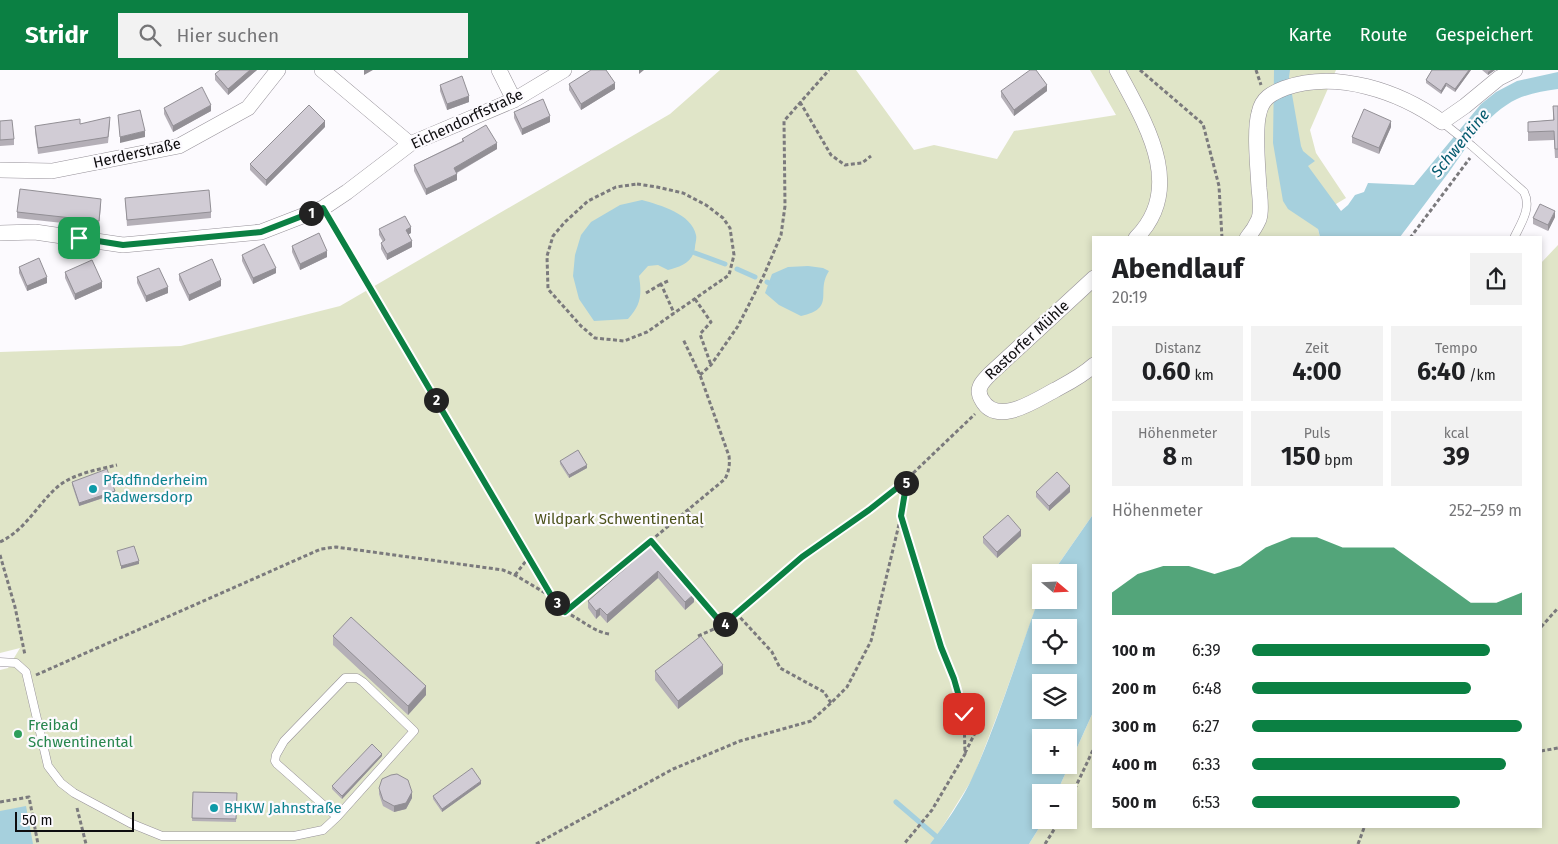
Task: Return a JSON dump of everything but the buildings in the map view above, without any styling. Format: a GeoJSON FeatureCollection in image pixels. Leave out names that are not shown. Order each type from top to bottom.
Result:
{"type":"FeatureCollection","features":[{"type":"Feature","properties":{"kind":"street","name":"Herderstraße"},"geometry":{"type":"LineString","coordinates":[[0,170],[52,171],[179,146],[248,108],[278,70]]}},
{"type":"Feature","properties":{"kind":"street"},"geometry":{"type":"LineString","coordinates":[[322,70],[410,144]]}},
{"type":"Feature","properties":{"kind":"street"},"geometry":{"type":"LineString","coordinates":[[499,70],[514,100]]}},
{"type":"Feature","properties":{"kind":"street","name":"Eichendorffstraße"},"geometry":{"type":"LineString","coordinates":[[0,233],[35,232],[123,245],[261,232],[323,208],[410,144],[514,100],[564,70]]}},
{"type":"Feature","properties":{"kind":"street"},"geometry":{"type":"LineString","coordinates":[[1117,70],[1148,129],[1160,175],[1158,198],[1151,219],[1138,236]]}},
{"type":"Feature","properties":{"kind":"street"},"geometry":{"type":"LineString","coordinates":[[1249,236],[1255,228],[1261,207],[1258,165],[1259,113],[1262,103],[1272,93],[1292,85],[1321,80],[1361,84],[1408,102],[1442,122],[1499,78],[1515,70]]}},
{"type":"Feature","properties":{"kind":"street","name":"Rastorfer Mühle"},"geometry":{"type":"LineString","coordinates":[[985,405],[980,397],[980,384],[1092,280]]}},
{"type":"Feature","properties":{"kind":"street"},"geometry":{"type":"LineString","coordinates":[[985,405],[996,411],[1015,410],[1076,378],[1092,366]]}},
{"type":"Feature","properties":{"kind":"lane"},"geometry":{"type":"LineString","coordinates":[[1442,122],[1516,183],[1527,197],[1527,209],[1515,236]]}},
{"type":"Feature","properties":{"kind":"lane"},"geometry":{"type":"LineString","coordinates":[[0,662],[8,662],[22,667],[26,672],[29,678],[48,766],[61,782],[74,793],[130,823],[162,836],[294,836],[323,830],[337,817],[414,731],[363,682],[351,677],[345,678],[284,741],[276,754],[275,760],[277,764],[337,817]]}},
{"type":"Feature","properties":{"kind":"path"},"geometry":{"type":"LineString","coordinates":[[700,375],[711,365],[738,326],[781,235],[785,206],[784,121],[829,70]]}},
{"type":"Feature","properties":{"kind":"path"},"geometry":{"type":"LineString","coordinates":[[1140,70],[1203,124],[1219,186],[1222,236]]}},
{"type":"Feature","properties":{"kind":"path"},"geometry":{"type":"LineString","coordinates":[[800,102],[831,155],[845,165],[862,162],[871,156]]}},
{"type":"Feature","properties":{"kind":"path"},"geometry":{"type":"LineString","coordinates":[[1411,236],[1474,148]]}},
{"type":"Feature","properties":{"kind":"path"},"geometry":{"type":"LineString","coordinates":[[637,184],[657,186],[683,193],[706,205],[723,218],[730,228],[734,255],[729,275],[674,313],[647,332],[624,341],[595,338],[581,326],[548,289],[548,256],[553,236],[588,201],[616,187],[637,184]]}},
{"type":"Feature","properties":{"kind":"path"},"geometry":{"type":"LineString","coordinates":[[323,208],[552,597],[565,612],[599,632],[610,634]]}},
{"type":"Feature","properties":{"kind":"path"},"geometry":{"type":"LineString","coordinates":[[646,293],[668,281]]}},
{"type":"Feature","properties":{"kind":"path"},"geometry":{"type":"LineString","coordinates":[[661,284],[674,313]]}},
{"type":"Feature","properties":{"kind":"path"},"geometry":{"type":"LineString","coordinates":[[695,299],[711,322],[700,334],[711,365]]}},
{"type":"Feature","properties":{"kind":"path"},"geometry":{"type":"LineString","coordinates":[[565,612],[725,479],[730,465],[729,456],[700,375],[683,339]]}},
{"type":"Feature","properties":{"kind":"path"},"geometry":{"type":"LineString","coordinates":[[698,636],[723,625],[802,557],[869,510],[907,480],[985,405]]}},
{"type":"Feature","properties":{"kind":"path"},"geometry":{"type":"LineString","coordinates":[[0,542],[12,536],[26,523],[56,488],[68,480],[97,469],[117,465]]}},
{"type":"Feature","properties":{"kind":"path"},"geometry":{"type":"LineString","coordinates":[[536,844],[672,769],[740,741],[811,721],[832,703],[847,687],[871,641],[901,516],[907,480]]}},
{"type":"Feature","properties":{"kind":"path"},"geometry":{"type":"LineString","coordinates":[[687,510],[703,527]]}},
{"type":"Feature","properties":{"kind":"path"},"geometry":{"type":"LineString","coordinates":[[901,516],[941,647],[954,679],[964,714],[965,754]]}},
{"type":"Feature","properties":{"kind":"path"},"geometry":{"type":"LineString","coordinates":[[651,541],[723,625]]}},
{"type":"Feature","properties":{"kind":"path"},"geometry":{"type":"LineString","coordinates":[[29,678],[321,549],[336,547],[352,548],[490,568],[515,575],[552,597]]}},
{"type":"Feature","properties":{"kind":"path"},"geometry":{"type":"LineString","coordinates":[[0,554],[15,607],[26,660],[22,667]]}},
{"type":"Feature","properties":{"kind":"path"},"geometry":{"type":"LineString","coordinates":[[515,575],[528,557]]}},
{"type":"Feature","properties":{"kind":"path"},"geometry":{"type":"LineString","coordinates":[[1542,625],[1558,608]]}},
{"type":"Feature","properties":{"kind":"path"},"geometry":{"type":"LineString","coordinates":[[736,613],[772,652],[780,668],[824,692],[832,703]]}},
{"type":"Feature","properties":{"kind":"path"},"geometry":{"type":"LineString","coordinates":[[904,844],[932,810],[965,754],[982,719]]}},
{"type":"Feature","properties":{"kind":"path"},"geometry":{"type":"LineString","coordinates":[[1542,751],[1558,748]]}},
{"type":"Feature","properties":{"kind":"path"},"geometry":{"type":"LineString","coordinates":[[1077,784],[1092,752]]}},
{"type":"Feature","properties":{"kind":"path"},"geometry":{"type":"LineString","coordinates":[[74,793],[86,844]]}},
{"type":"Feature","properties":{"kind":"path"},"geometry":{"type":"LineString","coordinates":[[0,802],[29,797],[38,844]]}},
{"type":"Feature","properties":{"kind":"path"},"geometry":{"type":"LineString","coordinates":[[1358,844],[1364,828]]}},
{"type":"Feature","properties":{"kind":"path"},"geometry":{"type":"LineString","coordinates":[[1045,844],[1054,829]]}},
{"type":"Feature","properties":{"kind":"green space","name":"Wildpark Schwentinental"},"geometry":{"type":"Polygon","coordinates":[[[720,70],[856,70],[914,150],[934,145],[997,159],[1014,131],[1116,115],[1090,70],[1336,70],[1310,130],[1316,153],[1346,198],[1336,204],[1318,229],[1320,236],[1092,236],[1092,516],[1059,564],[1032,564],[1032,609],[1035,609],[1002,703],[973,778],[930,844],[0,844],[0,670],[8,668],[20,648],[0,653],[0,352],[181,346],[340,306],[670,114],[720,70]]]}},
{"type":"Feature","properties":{"kind":"green space"},"geometry":{"type":"Polygon","coordinates":[[[1558,245],[1558,844],[1029,844],[1038,829],[1077,829],[1077,784],[1061,784],[1065,774],[1077,774],[1077,748],[1092,714],[1092,828],[1542,828],[1542,262],[1558,245]]]}},
{"type":"Feature","properties":{"kind":"water","name":"Schwentine"},"geometry":{"type":"Polygon","coordinates":[[[1274,70],[1290,70],[1289,77],[1301,146],[1303,151],[1315,161],[1308,166],[1341,211],[1355,195],[1364,192],[1368,183],[1414,185],[1481,104],[1496,92],[1517,81],[1558,72],[1558,89],[1537,92],[1517,99],[1496,113],[1478,131],[1401,236],[1320,236],[1318,229],[1288,209],[1283,201],[1273,143],[1274,70]]]}},
{"type":"Feature","properties":{"kind":"water"},"geometry":{"type":"Polygon","coordinates":[[[642,200],[674,212],[688,221],[696,235],[694,252],[686,263],[673,269],[668,270],[658,265],[648,266],[639,276],[640,299],[636,309],[628,319],[594,321],[579,299],[573,276],[575,255],[581,235],[591,222],[620,205],[642,200]]]}},
{"type":"Feature","properties":{"kind":"water"},"geometry":{"type":"Polygon","coordinates":[[[808,266],[823,268],[829,271],[825,279],[822,304],[819,309],[801,316],[779,305],[765,293],[772,274],[788,267],[808,266]]]}},
{"type":"Feature","properties":{"kind":"water"},"geometry":{"type":"Polygon","coordinates":[[[1092,516],[1092,714],[1077,748],[1077,729],[1032,729],[1032,774],[1065,774],[1061,784],[1032,784],[1032,829],[1038,829],[1029,844],[930,844],[953,811],[973,776],[1000,708],[1035,609],[1078,609],[1078,564],[1059,564],[1092,516]]]}},
{"type":"Feature","properties":{"kind":"water"},"geometry":{"type":"Polygon","coordinates":[[[26,806],[33,844],[0,844],[0,811],[26,806]]]}},
{"type":"Feature","properties":{"kind":"waterway"},"geometry":{"type":"LineString","coordinates":[[695,253],[725,264]]}},
{"type":"Feature","properties":{"kind":"waterway"},"geometry":{"type":"LineString","coordinates":[[737,269],[755,277]]}},
{"type":"Feature","properties":{"kind":"waterway"},"geometry":{"type":"LineString","coordinates":[[896,802],[945,844]]}},
{"type":"Feature","properties":{"kind":"place","name":"Pfadfinderheim Radwersdorp"},"geometry":{"type":"Point","coordinates":[93,489]}},
{"type":"Feature","properties":{"kind":"place","name":"Freibad Schwentinental"},"geometry":{"type":"Point","coordinates":[18,734]}},
{"type":"Feature","properties":{"kind":"place","name":"BHKW Jahnstraße"},"geometry":{"type":"Point","coordinates":[214,808]}},
{"type":"Feature","properties":{"kind":"route"},"geometry":{"type":"LineString","coordinates":[[79,238],[123,245],[261,232],[323,208],[552,597],[565,612],[651,541],[723,625],[802,557],[869,510],[907,480],[901,516],[941,647],[954,679],[964,714]]}}]}
